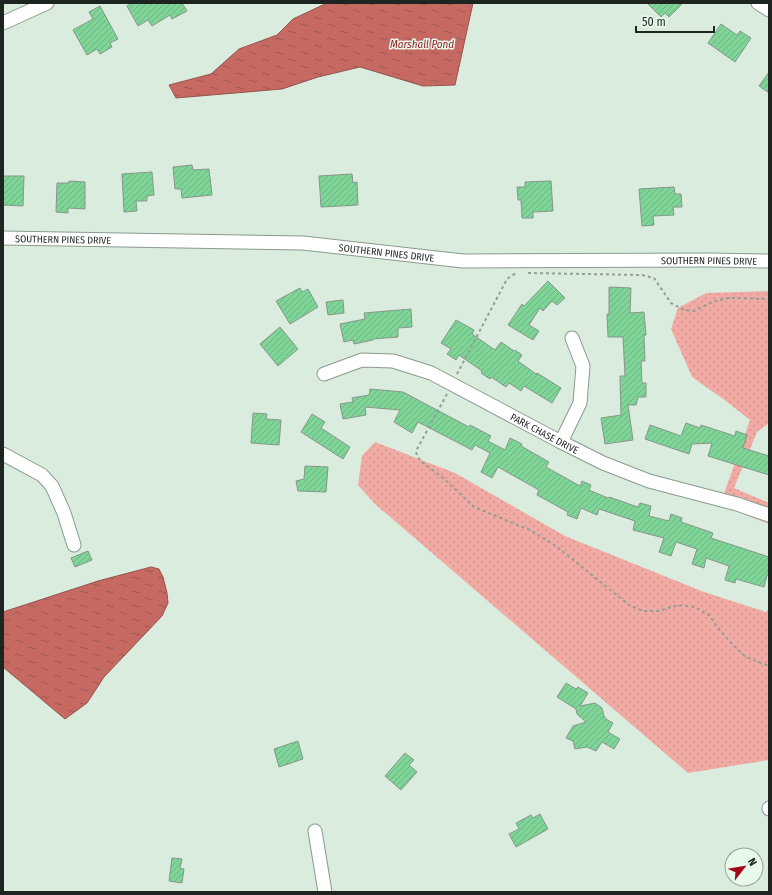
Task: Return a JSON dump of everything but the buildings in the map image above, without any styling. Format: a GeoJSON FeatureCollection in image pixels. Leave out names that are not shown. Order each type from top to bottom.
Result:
{"type":"FeatureCollection","features":[{"type":"Feature","properties":{"kind":"street"},"geometry":{"type":"LineString","coordinates":[[3,23],[47,3]]}},
{"type":"Feature","properties":{"kind":"street","name":"SOUTHERN PINES DRIVE"},"geometry":{"type":"LineString","coordinates":[[3,238],[303,242],[463,261],[769,261]]}},
{"type":"Feature","properties":{"kind":"street"},"geometry":{"type":"LineString","coordinates":[[561,442],[580,403],[583,366],[572,338]]}},
{"type":"Feature","properties":{"kind":"street","name":"PARK CHASE DRIVE"},"geometry":{"type":"LineString","coordinates":[[324,374],[362,360],[393,361],[431,373],[603,463],[649,481],[737,504],[769,515]]}},
{"type":"Feature","properties":{"kind":"street"},"geometry":{"type":"LineString","coordinates":[[3,454],[42,475],[52,486],[64,513],[74,544]]}},
{"type":"Feature","properties":{"kind":"street"},"geometry":{"type":"LineString","coordinates":[[315,831],[325,892]]}},
{"type":"Feature","properties":{"kind":"shaded area"},"geometry":{"type":"Polygon","coordinates":[[[769,291],[769,424],[757,432],[734,488],[769,503],[769,524],[720,505],[750,420],[692,377],[671,329],[678,308],[706,293],[769,291]]]}},
{"type":"Feature","properties":{"kind":"shaded area"},"geometry":{"type":"Polygon","coordinates":[[[375,442],[455,473],[565,536],[704,592],[766,612],[769,609],[769,760],[688,773],[375,504],[358,485],[362,456],[375,442]]]}},
{"type":"Feature","properties":{"kind":"water","name":"Marshall Pond"},"geometry":{"type":"Polygon","coordinates":[[[327,3],[473,3],[455,85],[423,86],[360,67],[318,77],[282,89],[176,98],[169,85],[211,74],[239,49],[277,35],[293,19],[327,3]]]}},
{"type":"Feature","properties":{"kind":"water"},"geometry":{"type":"Polygon","coordinates":[[[151,567],[159,569],[163,577],[167,593],[168,603],[162,616],[104,677],[87,703],[65,719],[3,667],[3,612],[98,581],[151,567]]]}}]}
